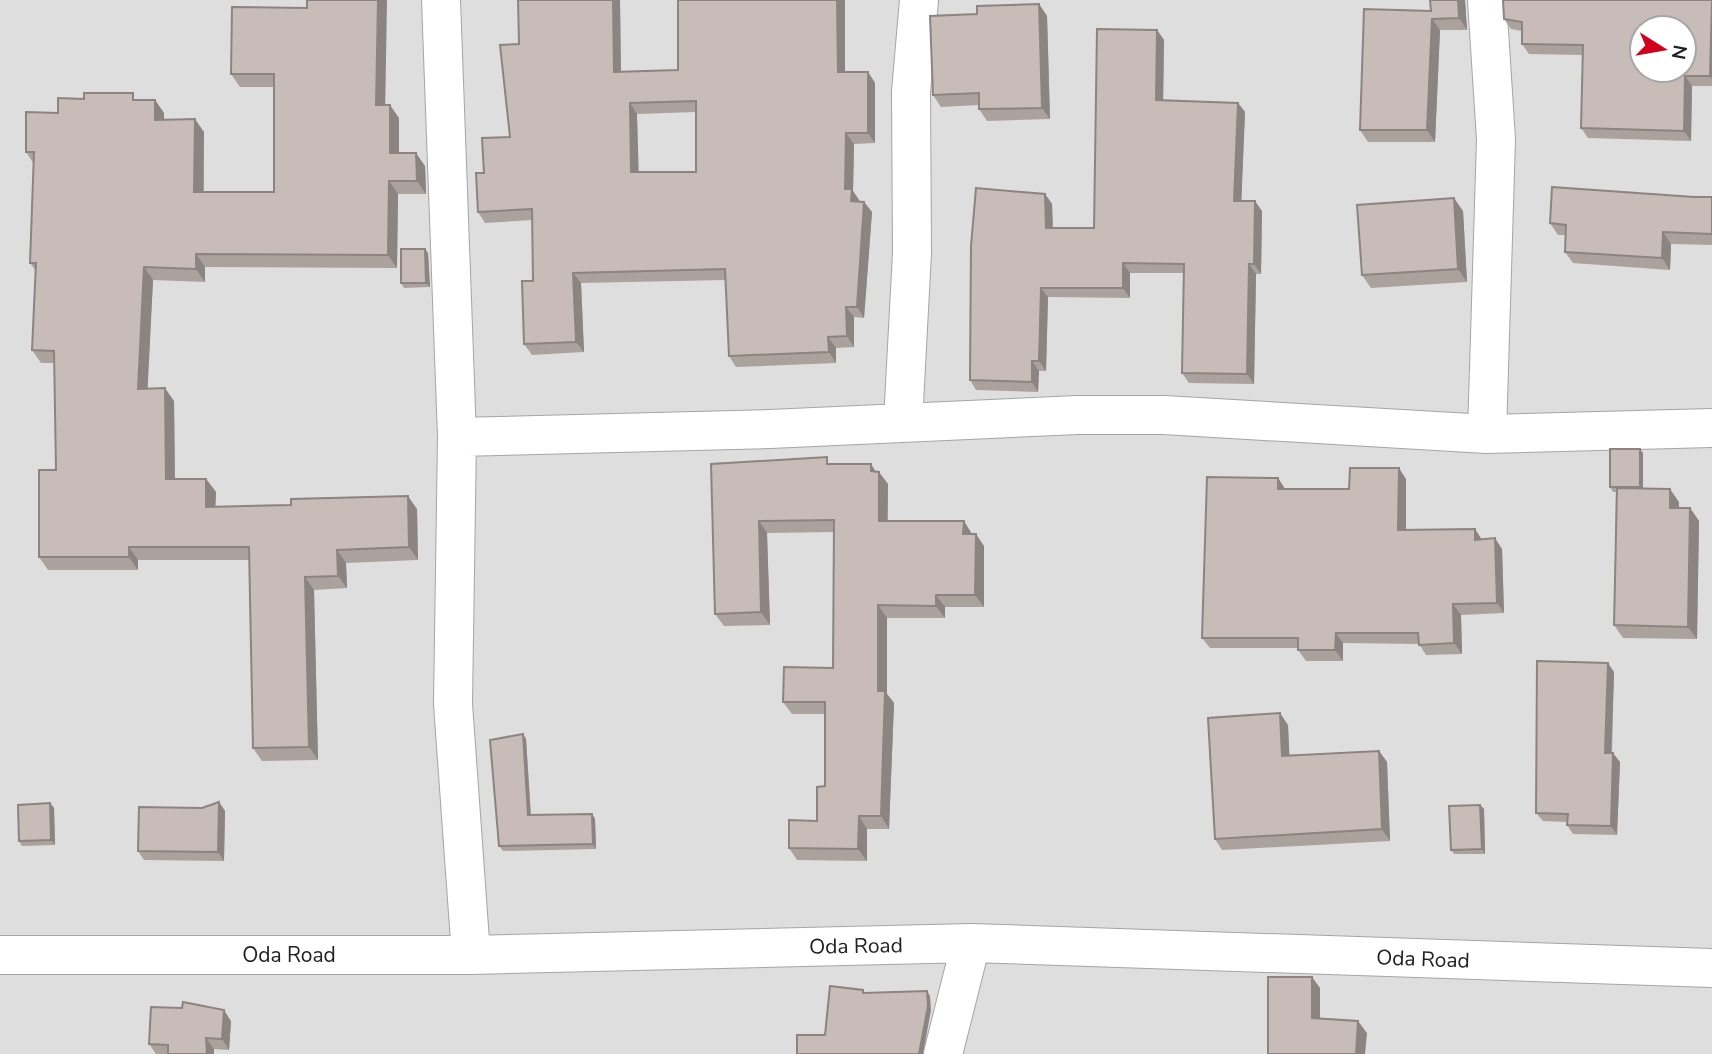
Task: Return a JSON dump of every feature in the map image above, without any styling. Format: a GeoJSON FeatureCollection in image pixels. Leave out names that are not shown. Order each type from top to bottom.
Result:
{"type":"FeatureCollection","features":[{"type":"Feature","properties":{"kind":"street"},"geometry":{"type":"LineString","coordinates":[[441,0],[457,437],[453,704],[471,955]]}},
{"type":"Feature","properties":{"kind":"street"},"geometry":{"type":"LineString","coordinates":[[903,422],[912,240],[911,92],[919,0]]}},
{"type":"Feature","properties":{"kind":"street"},"geometry":{"type":"LineString","coordinates":[[1486,0],[1496,139],[1487,434]]}},
{"type":"Feature","properties":{"kind":"street"},"geometry":{"type":"LineString","coordinates":[[457,437],[1079,415],[1164,415],[1487,434],[1712,428]]}},
{"type":"Feature","properties":{"kind":"street"},"geometry":{"type":"LineString","coordinates":[[943,1054],[971,943]]}},
{"type":"Feature","properties":{"kind":"street","name":"Oda Road"},"geometry":{"type":"LineString","coordinates":[[0,955],[471,955],[971,943],[1712,968]]}},
{"type":"Feature","properties":{"kind":"shaded area"},"geometry":{"type":"Polygon","coordinates":[[[0,0],[1712,0],[1712,1054],[0,1054],[0,0]]]}},
{"type":"Feature","properties":{"kind":"building"},"geometry":{"type":"Polygon","coordinates":[[[307,0],[378,0],[376,105],[390,105],[390,153],[416,153],[417,181],[389,181],[388,255],[196,254],[196,269],[144,267],[138,389],[165,388],[166,479],[206,479],[206,507],[291,505],[291,499],[408,496],[409,547],[337,550],[338,576],[305,577],[309,747],[253,748],[249,547],[129,547],[129,557],[39,557],[39,470],[56,470],[54,351],[32,350],[36,263],[30,263],[34,152],[26,152],[26,112],[58,113],[58,98],[84,99],[84,93],[133,93],[133,100],[155,100],[155,120],[195,119],[194,192],[274,192],[274,74],[231,74],[232,7],[307,8],[307,0]]]}},
{"type":"Feature","properties":{"kind":"building"},"geometry":{"type":"Polygon","coordinates":[[[518,0],[613,0],[614,72],[678,70],[678,0],[837,0],[838,72],[868,72],[868,133],[846,133],[845,189],[852,189],[851,201],[864,202],[857,307],[846,307],[847,336],[828,337],[829,352],[729,356],[725,269],[573,273],[576,342],[524,344],[522,281],[533,281],[532,209],[478,212],[476,173],[484,173],[482,138],[510,137],[500,45],[519,44],[518,0]],[[696,101],[630,103],[631,172],[696,172],[696,101]]]}},
{"type":"Feature","properties":{"kind":"building"},"geometry":{"type":"Polygon","coordinates":[[[1430,0],[1458,0],[1459,18],[1432,19],[1427,130],[1360,130],[1364,9],[1431,11],[1430,0]]]}},
{"type":"Feature","properties":{"kind":"building"},"geometry":{"type":"Polygon","coordinates":[[[1503,0],[1712,0],[1710,76],[1698,76],[1698,14],[1628,14],[1628,84],[1685,84],[1684,131],[1581,128],[1583,45],[1522,44],[1522,22],[1504,19],[1503,0]]]}},
{"type":"Feature","properties":{"kind":"building"},"geometry":{"type":"Polygon","coordinates":[[[1039,4],[1042,108],[979,109],[979,93],[933,95],[930,16],[977,14],[977,6],[1039,4]]]}},
{"type":"Feature","properties":{"kind":"building"},"geometry":{"type":"Polygon","coordinates":[[[1097,29],[1157,30],[1156,100],[1238,103],[1234,201],[1255,201],[1254,264],[1249,264],[1247,374],[1182,373],[1184,264],[1123,263],[1123,288],[1041,288],[1039,361],[1032,361],[1032,382],[970,380],[971,246],[976,188],[1045,194],[1046,228],[1094,228],[1097,29]]]}},
{"type":"Feature","properties":{"kind":"building"},"geometry":{"type":"Polygon","coordinates":[[[1552,187],[1712,197],[1712,234],[1663,232],[1662,258],[1565,252],[1566,225],[1550,223],[1552,187]]]}},
{"type":"Feature","properties":{"kind":"building"},"geometry":{"type":"Polygon","coordinates":[[[1454,198],[1458,269],[1362,275],[1357,205],[1454,198]]]}},
{"type":"Feature","properties":{"kind":"building"},"geometry":{"type":"Polygon","coordinates":[[[401,249],[425,249],[426,283],[401,283],[401,249]]]}},
{"type":"Feature","properties":{"kind":"building"},"geometry":{"type":"Polygon","coordinates":[[[1610,449],[1640,449],[1640,487],[1610,487],[1610,449]]]}},
{"type":"Feature","properties":{"kind":"building"},"geometry":{"type":"Polygon","coordinates":[[[827,457],[827,464],[871,464],[871,471],[879,472],[879,521],[964,521],[963,534],[976,534],[975,595],[936,595],[936,606],[878,605],[878,691],[885,691],[881,816],[859,816],[858,849],[789,848],[789,820],[817,821],[817,787],[825,786],[825,702],[783,702],[784,667],[833,668],[834,520],[759,521],[761,612],[715,614],[711,464],[827,457]]]}},
{"type":"Feature","properties":{"kind":"building"},"geometry":{"type":"Polygon","coordinates":[[[1350,468],[1399,468],[1398,530],[1475,529],[1475,540],[1495,538],[1497,603],[1453,604],[1454,643],[1419,645],[1418,633],[1336,633],[1335,650],[1298,650],[1298,638],[1202,638],[1207,477],[1278,478],[1278,489],[1349,489],[1350,468]]]}},
{"type":"Feature","properties":{"kind":"building"},"geometry":{"type":"Polygon","coordinates":[[[1617,488],[1670,489],[1670,508],[1690,508],[1688,627],[1614,625],[1617,488]]]}},
{"type":"Feature","properties":{"kind":"building"},"geometry":{"type":"Polygon","coordinates":[[[1537,661],[1608,663],[1605,753],[1613,753],[1611,826],[1567,825],[1568,814],[1536,813],[1537,661]]]}},
{"type":"Feature","properties":{"kind":"building"},"geometry":{"type":"Polygon","coordinates":[[[1280,713],[1282,756],[1379,751],[1382,829],[1215,839],[1208,718],[1280,713]]]}},
{"type":"Feature","properties":{"kind":"building"},"geometry":{"type":"Polygon","coordinates":[[[523,734],[528,815],[592,814],[593,844],[499,846],[490,740],[523,734]]]}},
{"type":"Feature","properties":{"kind":"building"},"geometry":{"type":"Polygon","coordinates":[[[219,802],[218,852],[138,851],[139,807],[202,808],[219,802]]]}},
{"type":"Feature","properties":{"kind":"building"},"geometry":{"type":"Polygon","coordinates":[[[50,803],[51,840],[19,841],[18,805],[50,803]]]}},
{"type":"Feature","properties":{"kind":"building"},"geometry":{"type":"Polygon","coordinates":[[[1480,805],[1482,849],[1451,850],[1449,806],[1480,805]]]}},
{"type":"Feature","properties":{"kind":"building"},"geometry":{"type":"Polygon","coordinates":[[[1268,977],[1312,977],[1312,1018],[1358,1021],[1356,1054],[1268,1054],[1268,977]]]}},
{"type":"Feature","properties":{"kind":"building"},"geometry":{"type":"Polygon","coordinates":[[[830,986],[863,990],[863,993],[927,991],[928,1006],[919,1054],[797,1054],[797,1035],[825,1035],[830,986]]]}},
{"type":"Feature","properties":{"kind":"building"},"geometry":{"type":"Polygon","coordinates":[[[183,1002],[224,1010],[222,1039],[206,1038],[207,1054],[168,1054],[168,1045],[149,1044],[151,1007],[182,1008],[183,1002]]]}}]}
